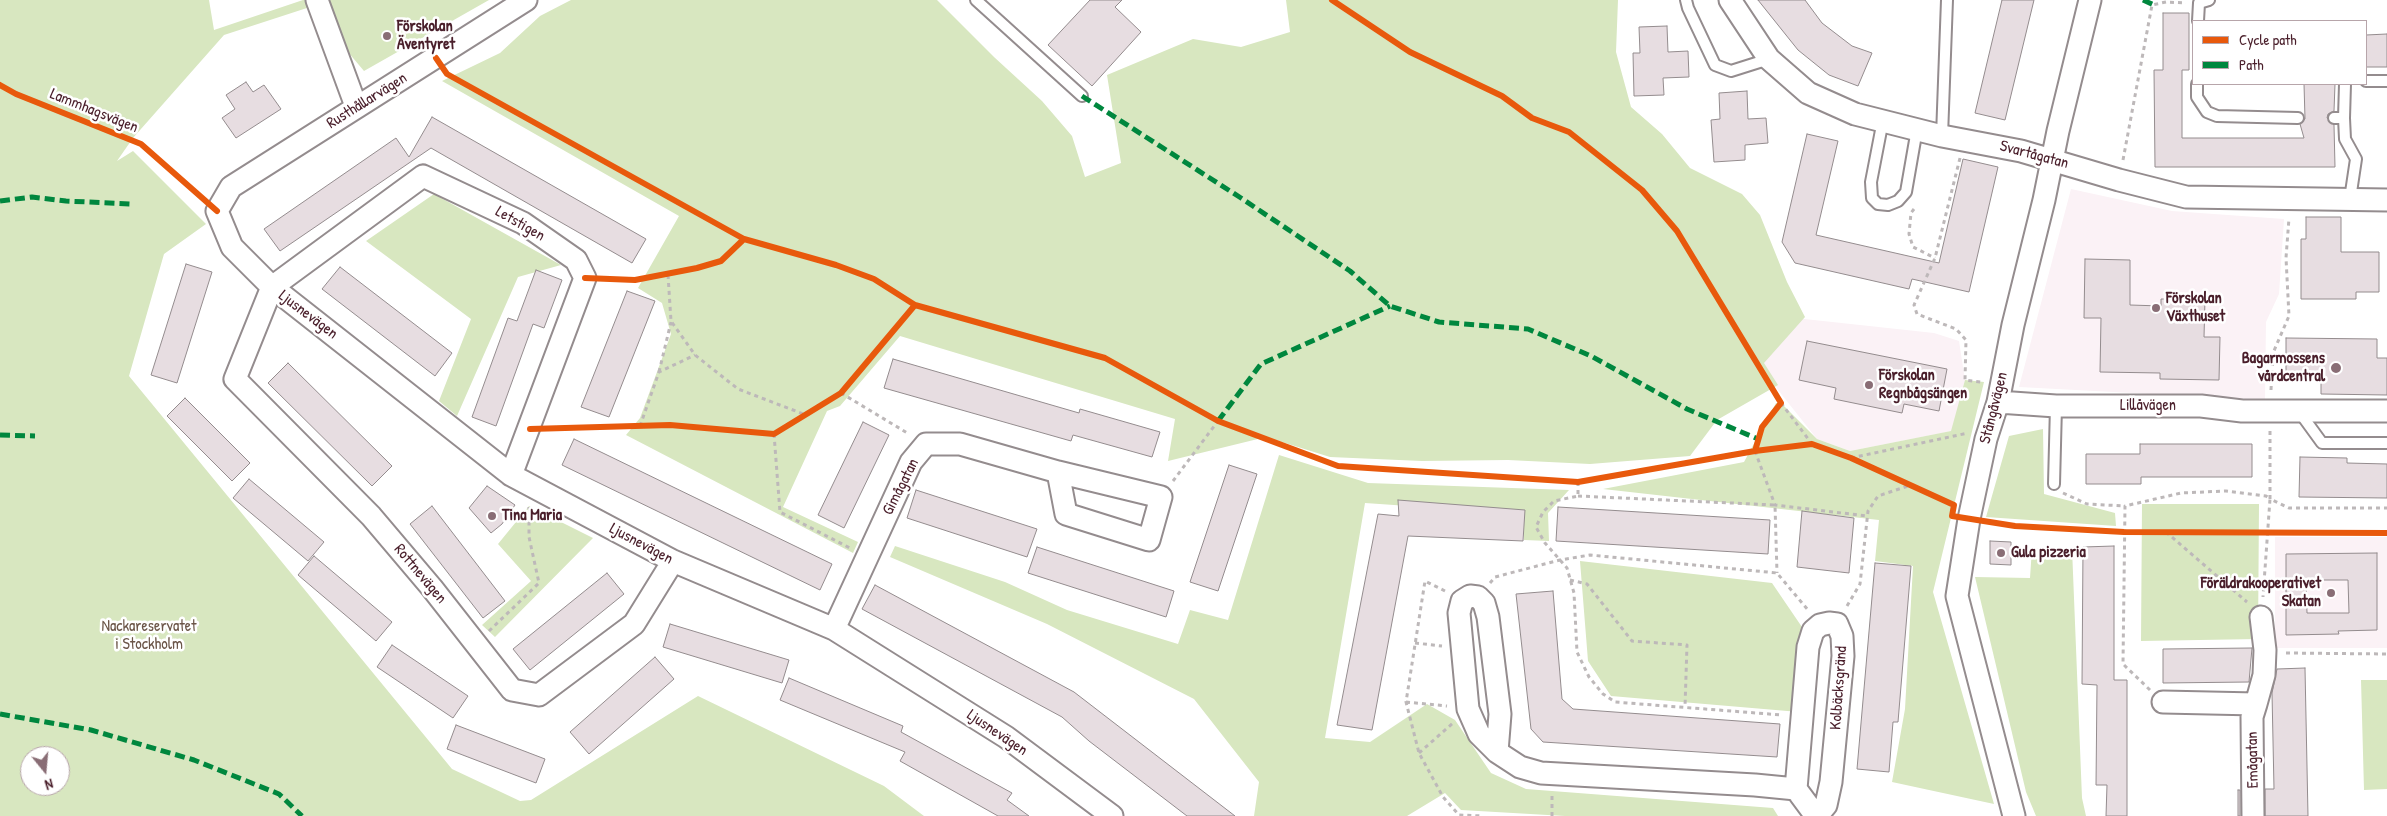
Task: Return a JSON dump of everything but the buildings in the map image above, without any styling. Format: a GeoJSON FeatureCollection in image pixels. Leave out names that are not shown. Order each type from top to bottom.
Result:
{"type":"FeatureCollection","features":[{"type":"Feature","properties":{"kind":"street"},"geometry":{"type":"LineString","coordinates":[[317,0],[356,106]]}},
{"type":"Feature","properties":{"kind":"street","name":"Rusthållarvägen"},"geometry":{"type":"LineString","coordinates":[[217,211],[231,186],[526,0]]}},
{"type":"Feature","properties":{"kind":"street","name":"Svartågatan"},"geometry":{"type":"LineString","coordinates":[[1730,0],[1769,59],[1808,94],[1856,114],[1942,136],[1984,142],[2052,159],[2119,180],[2186,197],[2387,200]]}},
{"type":"Feature","properties":{"kind":"street","name":"Stångåvägen"},"geometry":{"type":"LineString","coordinates":[[2014,816],[1957,596],[1971,510],[1986,439],[1998,402],[2013,325],[2090,0]]}},
{"type":"Feature","properties":{"kind":"street","name":"Letstigen"},"geometry":{"type":"LineString","coordinates":[[272,287],[423,176],[523,223],[576,260],[585,278],[511,475]]}},
{"type":"Feature","properties":{"kind":"street","name":"Ljusnevägen"},"geometry":{"type":"LineString","coordinates":[[217,211],[232,247],[272,287],[511,475],[673,561],[834,629],[1006,737],[1112,816]]}},
{"type":"Feature","properties":{"kind":"street","name":"Rottnevägen"},"geometry":{"type":"LineString","coordinates":[[272,287],[235,379],[371,516],[512,690],[539,694],[634,624],[673,561]]}},
{"type":"Feature","properties":{"kind":"street","name":"Lillåvägen"},"geometry":{"type":"LineString","coordinates":[[1998,402],[2056,406],[2202,406],[2270,411],[2387,411]]}},
{"type":"Feature","properties":{"kind":"street","name":"Gimågatan"},"geometry":{"type":"LineString","coordinates":[[834,629],[911,462],[926,444],[960,444],[1058,472],[1161,497]]}},
{"type":"Feature","properties":{"kind":"street"},"geometry":{"type":"LineString","coordinates":[[1058,472],[1066,514],[1149,540],[1161,497]]}},
{"type":"Feature","properties":{"kind":"street"},"geometry":{"type":"LineString","coordinates":[[1497,752],[1500,714],[1488,617],[1484,603],[1470,599],[1458,612],[1468,709],[1479,734],[1497,752],[1520,767],[1541,773],[1796,789]]}},
{"type":"Feature","properties":{"kind":"street","name":"Emågatan"},"geometry":{"type":"LineString","coordinates":[[2253,816],[2252,717],[2264,675],[2265,650],[2261,617]]}},
{"type":"Feature","properties":{"kind":"street","name":"Kolbäcksgränd"},"geometry":{"type":"LineString","coordinates":[[1829,624],[1842,636],[1843,656],[1831,782],[1826,805],[1816,816],[1796,789],[1808,647],[1813,632],[1829,624]]}},
{"type":"Feature","properties":{"kind":"street"},"geometry":{"type":"LineString","coordinates":[[2163,702],[2256,704]]}},
{"type":"Feature","properties":{"kind":"lane"},"geometry":{"type":"LineString","coordinates":[[976,0],[1082,96]]}},
{"type":"Feature","properties":{"kind":"lane"},"geometry":{"type":"LineString","coordinates":[[1686,0],[1715,65],[1731,71],[1769,59]]}},
{"type":"Feature","properties":{"kind":"lane"},"geometry":{"type":"LineString","coordinates":[[1942,136],[1948,0]]}},
{"type":"Feature","properties":{"kind":"lane"},"geometry":{"type":"LineString","coordinates":[[2198,20],[2199,3],[2209,0]]}},
{"type":"Feature","properties":{"kind":"lane"},"geometry":{"type":"LineString","coordinates":[[2367,81],[2387,81]]}},
{"type":"Feature","properties":{"kind":"lane"},"geometry":{"type":"LineString","coordinates":[[2197,85],[2197,97],[2207,112],[2217,116],[2298,118]]}},
{"type":"Feature","properties":{"kind":"lane"},"geometry":{"type":"LineString","coordinates":[[2345,85],[2339,118],[2345,139],[2356,159],[2350,199]]}},
{"type":"Feature","properties":{"kind":"lane"},"geometry":{"type":"LineString","coordinates":[[1884,120],[1871,182],[1872,198],[1878,204],[1898,201],[1906,192],[1917,130]]}},
{"type":"Feature","properties":{"kind":"lane"},"geometry":{"type":"LineString","coordinates":[[2054,484],[2056,406]]}},
{"type":"Feature","properties":{"kind":"lane"},"geometry":{"type":"LineString","coordinates":[[2298,410],[2322,443],[2387,443]]}},
{"type":"Feature","properties":{"kind":"path"},"geometry":{"type":"LineString","coordinates":[[2119,180],[2152,6],[2166,2],[2199,3]]}},
{"type":"Feature","properties":{"kind":"path"},"geometry":{"type":"LineString","coordinates":[[1962,152],[1935,258],[1914,305],[1917,314],[1956,328],[1966,340],[1965,380]]}},
{"type":"Feature","properties":{"kind":"path"},"geometry":{"type":"LineString","coordinates":[[2261,617],[2270,499],[2270,411],[2274,353],[2289,316],[2286,258],[2290,199]]}},
{"type":"Feature","properties":{"kind":"path"},"geometry":{"type":"LineString","coordinates":[[1914,207],[1911,213],[1909,234],[1913,247],[1935,258]]}},
{"type":"Feature","properties":{"kind":"path"},"geometry":{"type":"LineString","coordinates":[[660,276],[677,272]]}},
{"type":"Feature","properties":{"kind":"path"},"geometry":{"type":"LineString","coordinates":[[640,426],[659,372],[671,321],[668,275]]}},
{"type":"Feature","properties":{"kind":"path"},"geometry":{"type":"LineString","coordinates":[[671,321],[695,355],[738,389],[806,415]]}},
{"type":"Feature","properties":{"kind":"path"},"geometry":{"type":"LineString","coordinates":[[659,372],[695,355]]}},
{"type":"Feature","properties":{"kind":"path"},"geometry":{"type":"LineString","coordinates":[[834,397],[847,386]]}},
{"type":"Feature","properties":{"kind":"path"},"geometry":{"type":"LineString","coordinates":[[841,393],[926,444]]}},
{"type":"Feature","properties":{"kind":"path"},"geometry":{"type":"LineString","coordinates":[[1776,395],[1812,444]]}},
{"type":"Feature","properties":{"kind":"path"},"geometry":{"type":"LineString","coordinates":[[1776,409],[1781,403]]}},
{"type":"Feature","properties":{"kind":"path"},"geometry":{"type":"LineString","coordinates":[[798,419],[813,410]]}},
{"type":"Feature","properties":{"kind":"path"},"geometry":{"type":"LineString","coordinates":[[1210,417],[1227,425]]}},
{"type":"Feature","properties":{"kind":"path"},"geometry":{"type":"LineString","coordinates":[[1161,497],[1218,421]]}},
{"type":"Feature","properties":{"kind":"path"},"geometry":{"type":"LineString","coordinates":[[630,426],[650,426]]}},
{"type":"Feature","properties":{"kind":"path"},"geometry":{"type":"LineString","coordinates":[[765,433],[774,434],[782,429]]}},
{"type":"Feature","properties":{"kind":"path"},"geometry":{"type":"LineString","coordinates":[[1851,458],[1972,432]]}},
{"type":"Feature","properties":{"kind":"path"},"geometry":{"type":"LineString","coordinates":[[774,434],[780,512],[855,550]]}},
{"type":"Feature","properties":{"kind":"path"},"geometry":{"type":"LineString","coordinates":[[1802,445],[1812,444],[1820,447]]}},
{"type":"Feature","properties":{"kind":"path"},"geometry":{"type":"LineString","coordinates":[[1756,448],[1775,505],[1777,573]]}},
{"type":"Feature","properties":{"kind":"path"},"geometry":{"type":"LineString","coordinates":[[1746,452],[1756,448],[1764,450]]}},
{"type":"Feature","properties":{"kind":"path"},"geometry":{"type":"LineString","coordinates":[[1843,455],[1868,465]]}},
{"type":"Feature","properties":{"kind":"path"},"geometry":{"type":"LineString","coordinates":[[1568,481],[1578,482],[1587,480]]}},
{"type":"Feature","properties":{"kind":"path"},"geometry":{"type":"LineString","coordinates":[[1902,481],[1919,489]]}},
{"type":"Feature","properties":{"kind":"path"},"geometry":{"type":"LineString","coordinates":[[1578,482],[1578,496]]}},
{"type":"Feature","properties":{"kind":"path"},"geometry":{"type":"LineString","coordinates":[[2054,484],[2057,490],[2087,504],[2125,506],[2180,493],[2250,492],[2289,508],[2387,508]]}},
{"type":"Feature","properties":{"kind":"path"},"geometry":{"type":"LineString","coordinates":[[1484,816],[1459,815],[1443,797],[1419,753],[1406,702],[1425,581],[1470,599],[1495,577],[1560,560],[1590,555],[1777,573],[1829,624],[1860,584],[1868,511],[1878,496],[1910,485]]}},
{"type":"Feature","properties":{"kind":"path"},"geometry":{"type":"LineString","coordinates":[[1803,717],[1615,702],[1603,694],[1589,677],[1578,652],[1574,593],[1567,568],[1545,543],[1536,527],[1543,512],[1554,500],[1578,496],[1775,505],[1867,516]]}},
{"type":"Feature","properties":{"kind":"path"},"geometry":{"type":"LineString","coordinates":[[476,644],[539,583],[529,538],[529,506]]}},
{"type":"Feature","properties":{"kind":"path"},"geometry":{"type":"LineString","coordinates":[[2125,506],[2123,664],[2163,702]]}},
{"type":"Feature","properties":{"kind":"path"},"geometry":{"type":"LineString","coordinates":[[2114,531],[2132,532]]}},
{"type":"Feature","properties":{"kind":"path"},"geometry":{"type":"LineString","coordinates":[[2158,532],[2176,532]]}},
{"type":"Feature","properties":{"kind":"path"},"geometry":{"type":"LineString","coordinates":[[2166,532],[2240,595],[2261,617]]}},
{"type":"Feature","properties":{"kind":"path"},"geometry":{"type":"LineString","coordinates":[[2260,532],[2278,532]]}},
{"type":"Feature","properties":{"kind":"path"},"geometry":{"type":"LineString","coordinates":[[1570,580],[1587,584],[1632,641],[1687,645],[1685,707]]}},
{"type":"Feature","properties":{"kind":"path"},"geometry":{"type":"LineString","coordinates":[[1415,643],[1462,649]]}},
{"type":"Feature","properties":{"kind":"path"},"geometry":{"type":"LineString","coordinates":[[2265,650],[2294,655],[2387,654]]}},
{"type":"Feature","properties":{"kind":"path"},"geometry":{"type":"LineString","coordinates":[[1406,702],[1468,709]]}},
{"type":"Feature","properties":{"kind":"path"},"geometry":{"type":"LineString","coordinates":[[1419,753],[1468,709]]}},
{"type":"Feature","properties":{"kind":"shaded area","name":"Förskolan Växthuset"},"geometry":{"type":"Polygon","coordinates":[[[2071,189],[2172,211],[2284,219],[2279,294],[2266,322],[2265,400],[2019,387],[2071,189]]]}},
{"type":"Feature","properties":{"kind":"shaded area","name":"Förskolan Regnbågsängen"},"geometry":{"type":"Polygon","coordinates":[[[1786,317],[1934,333],[1959,341],[1965,380],[1952,431],[1850,451],[1817,439],[1778,390],[1758,354],[1786,317]]]}},
{"type":"Feature","properties":{"kind":"shaded area","name":"Föräldrakooperativet Skatan"},"geometry":{"type":"Polygon","coordinates":[[[2275,537],[2387,537],[2387,648],[2275,648],[2275,537]]]}},
{"type":"Feature","properties":{"kind":"green space","name":"Nackareservatet i Stockholm"},"geometry":{"type":"Polygon","coordinates":[[[0,0],[209,0],[214,30],[303,0],[489,0],[364,71],[310,7],[224,35],[133,138],[117,161],[133,151],[206,224],[164,254],[129,376],[452,769],[520,801],[531,800],[698,696],[884,786],[924,816],[0,816],[0,0]]]}},
{"type":"Feature","properties":{"kind":"green space"},"geometry":{"type":"Polygon","coordinates":[[[571,0],[937,0],[994,57],[1042,101],[1072,136],[1085,177],[1121,163],[1107,75],[1193,39],[1241,47],[1290,32],[1286,0],[1618,0],[1616,52],[1631,107],[1662,134],[1690,168],[1742,194],[1760,215],[1787,282],[1805,317],[1764,363],[1778,385],[1717,420],[1690,456],[1590,464],[1508,460],[1422,461],[1330,457],[1266,437],[1168,461],[1175,419],[900,336],[840,406],[827,411],[783,507],[858,542],[853,553],[626,435],[640,418],[671,334],[662,303],[638,288],[679,216],[442,81],[500,53],[540,16],[571,0]]]}},
{"type":"Feature","properties":{"kind":"green space"},"geometry":{"type":"Polygon","coordinates":[[[434,194],[561,265],[518,277],[457,416],[439,401],[471,319],[366,241],[434,194]]]}},
{"type":"Feature","properties":{"kind":"green space"},"geometry":{"type":"Polygon","coordinates":[[[1965,380],[1984,382],[1933,592],[1994,804],[1892,782],[1905,709],[1913,566],[1875,561],[1879,520],[1603,489],[1744,462],[1776,403],[1781,403],[1817,439],[1850,451],[1951,431],[1965,380]]]}},
{"type":"Feature","properties":{"kind":"green space"},"geometry":{"type":"Polygon","coordinates":[[[2043,429],[2044,494],[2115,513],[2116,526],[1986,517],[2009,436],[2043,429]]]}},
{"type":"Feature","properties":{"kind":"green space"},"geometry":{"type":"Polygon","coordinates":[[[1279,455],[1368,483],[1569,490],[1548,513],[1549,541],[1524,540],[1524,514],[1365,503],[1325,738],[1370,742],[1427,704],[1455,720],[1491,773],[1526,789],[1773,808],[1778,816],[1565,816],[1461,810],[1445,793],[1407,816],[1254,816],[1259,782],[1194,699],[1047,624],[890,557],[895,546],[1005,582],[1067,610],[1178,644],[1190,610],[1228,620],[1279,455]]]}},
{"type":"Feature","properties":{"kind":"green space"},"geometry":{"type":"Polygon","coordinates":[[[2142,504],[2259,504],[2258,639],[2141,641],[2142,504]]]}},
{"type":"Feature","properties":{"kind":"green space"},"geometry":{"type":"Polygon","coordinates":[[[529,506],[593,538],[495,637],[482,625],[531,581],[498,544],[529,506]]]}},
{"type":"Feature","properties":{"kind":"green space"},"geometry":{"type":"Polygon","coordinates":[[[2032,548],[2072,548],[2082,798],[2086,816],[2036,816],[2026,792],[1975,577],[2030,578],[2032,548]]]}},
{"type":"Feature","properties":{"kind":"green space"},"geometry":{"type":"Polygon","coordinates":[[[1580,561],[1772,583],[1804,630],[1799,712],[1611,696],[1588,661],[1580,561]]]}},
{"type":"Feature","properties":{"kind":"green space"},"geometry":{"type":"Polygon","coordinates":[[[2361,680],[2387,680],[2387,789],[2364,790],[2361,680]]]}},
{"type":"Feature","properties":{"kind":"marked path"},"geometry":{"type":"LineString","coordinates":[[2143,0],[2154,5]]}},
{"type":"Feature","properties":{"kind":"marked path"},"geometry":{"type":"LineString","coordinates":[[1082,96],[1241,198],[1350,271],[1390,306],[1439,322],[1528,329],[1591,356],[1687,409],[1758,439]]}},
{"type":"Feature","properties":{"kind":"marked path"},"geometry":{"type":"LineString","coordinates":[[0,201],[32,197],[66,201],[132,204]]}},
{"type":"Feature","properties":{"kind":"marked path"},"geometry":{"type":"LineString","coordinates":[[1218,421],[1261,364],[1390,306]]}},
{"type":"Feature","properties":{"kind":"marked path"},"geometry":{"type":"LineString","coordinates":[[0,435],[35,436]]}},
{"type":"Feature","properties":{"kind":"marked path"},"geometry":{"type":"LineString","coordinates":[[0,714],[91,730],[194,760],[279,794],[302,816]]}},
{"type":"Feature","properties":{"kind":"cycle path"},"geometry":{"type":"LineString","coordinates":[[1332,0],[1410,52],[1502,96],[1532,118],[1569,132],[1642,190],[1677,231],[1781,403],[1762,427],[1755,451]]}},
{"type":"Feature","properties":{"kind":"cycle path"},"geometry":{"type":"LineString","coordinates":[[436,58],[447,74],[744,239],[836,265],[874,279],[915,305],[1105,358],[1218,421],[1338,466],[1578,482],[1755,451],[1812,444],[1851,458],[1954,505],[1952,516],[2015,526],[2124,532],[2387,533]]}},
{"type":"Feature","properties":{"kind":"cycle path","name":"Lammhagsvägen"},"geometry":{"type":"LineString","coordinates":[[0,85],[16,94],[141,144],[217,211]]}},
{"type":"Feature","properties":{"kind":"cycle path"},"geometry":{"type":"LineString","coordinates":[[585,278],[635,280],[697,268],[721,261],[744,239]]}},
{"type":"Feature","properties":{"kind":"cycle path"},"geometry":{"type":"LineString","coordinates":[[530,429],[670,425],[774,434],[841,393],[915,305]]}},
{"type":"Feature","properties":{"kind":"place","name":"Förskolan Äventyret"},"geometry":{"type":"Point","coordinates":[387,36]}},
{"type":"Feature","properties":{"kind":"place","name":"Förskolan Växthuset"},"geometry":{"type":"Point","coordinates":[2156,308]}},
{"type":"Feature","properties":{"kind":"place","name":"Bagarmossens vårdcentral"},"geometry":{"type":"Point","coordinates":[2336,368]}},
{"type":"Feature","properties":{"kind":"place","name":"Förskolan Regnbågsängen"},"geometry":{"type":"Point","coordinates":[1869,385]}},
{"type":"Feature","properties":{"kind":"place","name":"Tina Maria"},"geometry":{"type":"Point","coordinates":[492,516]}},
{"type":"Feature","properties":{"kind":"place","name":"Gula pizzeria"},"geometry":{"type":"Point","coordinates":[2001,553]}},
{"type":"Feature","properties":{"kind":"place","name":"Föräldrakooperativet Skatan"},"geometry":{"type":"Point","coordinates":[2331,593]}}]}
